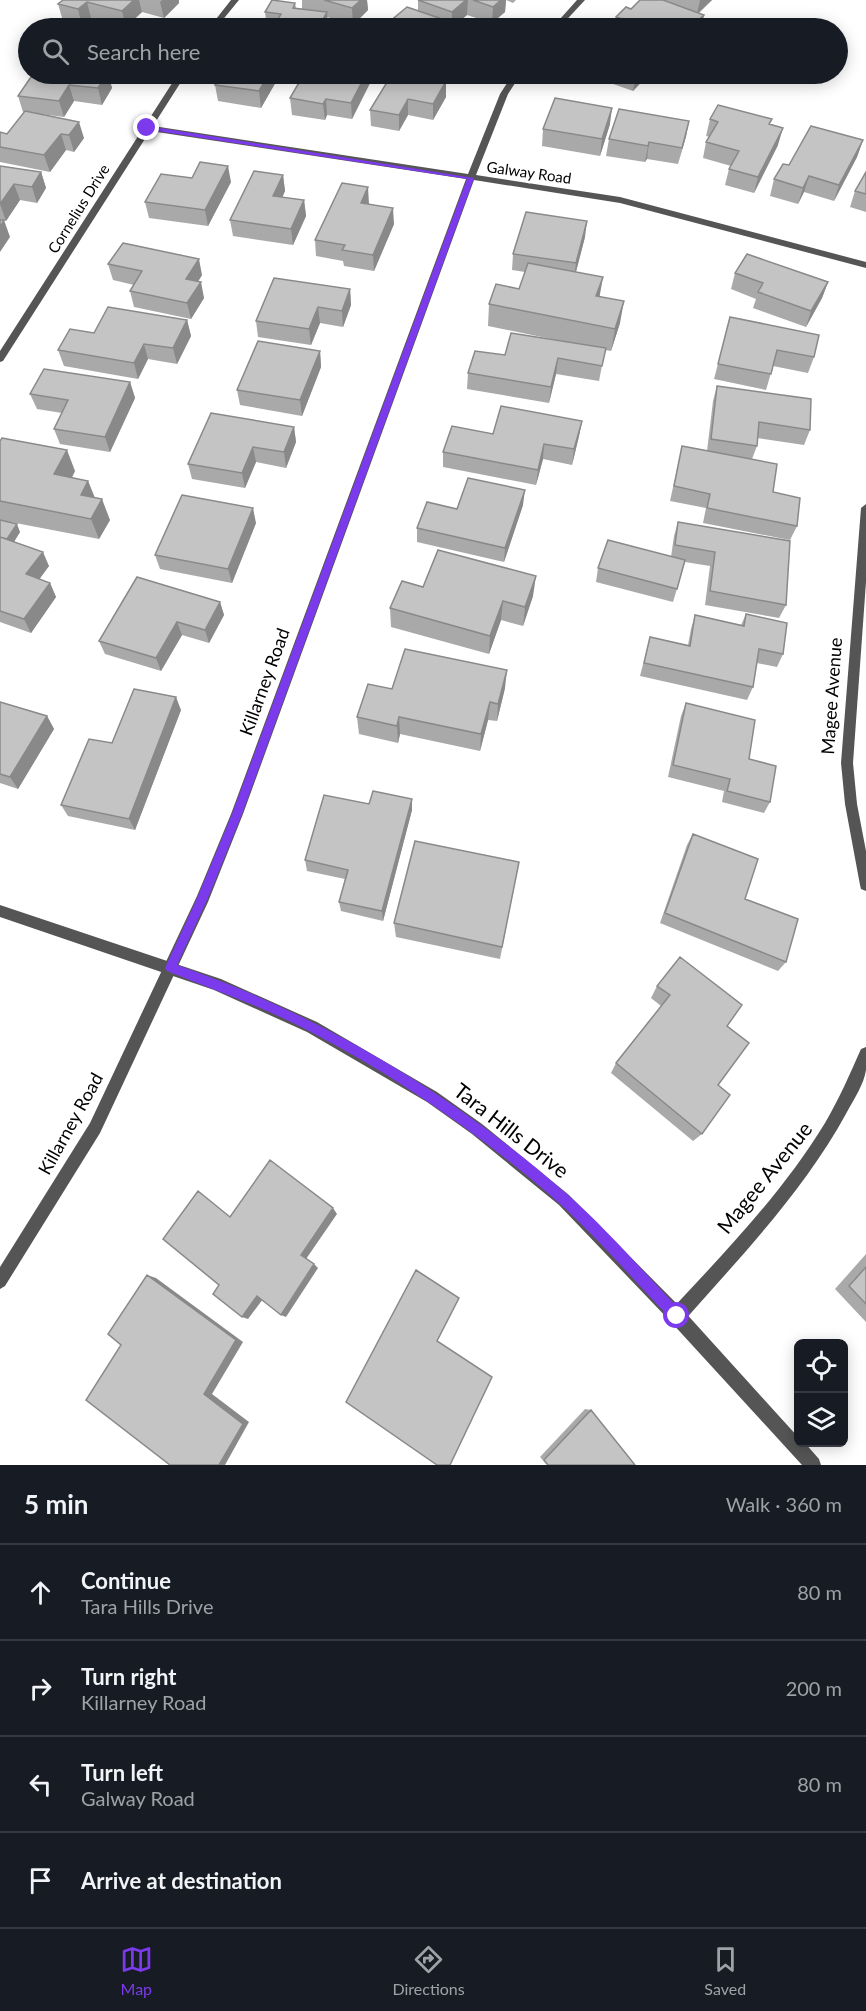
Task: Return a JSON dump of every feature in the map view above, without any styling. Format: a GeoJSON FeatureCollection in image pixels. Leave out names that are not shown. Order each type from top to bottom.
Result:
{"type":"FeatureCollection","features":[{"type":"Feature","properties":{"kind":"street"},"geometry":{"type":"LineString","coordinates":[[221,18],[236,0]]}},
{"type":"Feature","properties":{"kind":"street"},"geometry":{"type":"LineString","coordinates":[[564,18],[581,0]]}},
{"type":"Feature","properties":{"kind":"street","name":"Cornelius Drive"},"geometry":{"type":"LineString","coordinates":[[0,359],[176,84]]}},
{"type":"Feature","properties":{"kind":"street","name":"Killarney Road"},"geometry":{"type":"LineString","coordinates":[[0,1281],[95,1128],[203,898],[237,814],[471,178],[504,94],[510,84]]}},
{"type":"Feature","properties":{"kind":"street","name":"Galway Road"},"geometry":{"type":"LineString","coordinates":[[147,128],[620,200],[866,264]]}},
{"type":"Feature","properties":{"kind":"street","name":"Magee Avenue"},"geometry":{"type":"LineString","coordinates":[[866,508],[864,569],[847,763],[853,815],[866,885]]}},
{"type":"Feature","properties":{"kind":"street","name":"Tara Hills Drive"},"geometry":{"type":"LineString","coordinates":[[0,911],[216,984],[312,1027],[432,1097],[477,1129],[564,1200],[677,1316],[813,1465]]}},
{"type":"Feature","properties":{"kind":"street","name":"Magee Avenue"},"geometry":{"type":"LineString","coordinates":[[677,1316],[797,1179],[829,1134],[853,1090],[866,1054]]}},
{"type":"Feature","properties":{"kind":"building"},"geometry":{"type":"Polygon","coordinates":[[[63,0],[134,0],[122,11],[87,2],[78,9],[58,4],[63,0]]]}},
{"type":"Feature","properties":{"kind":"building"},"geometry":{"type":"Polygon","coordinates":[[[272,0],[295,3],[293,8],[327,12],[324,18],[279,18],[281,14],[265,12],[272,0]]]}},
{"type":"Feature","properties":{"kind":"building"},"geometry":{"type":"Polygon","coordinates":[[[324,0],[361,0],[352,8],[324,0]]]}},
{"type":"Feature","properties":{"kind":"building"},"geometry":{"type":"Polygon","coordinates":[[[418,0],[466,0],[452,12],[418,0]]]}},
{"type":"Feature","properties":{"kind":"building"},"geometry":{"type":"Polygon","coordinates":[[[473,0],[501,0],[493,7],[473,0]]]}},
{"type":"Feature","properties":{"kind":"building"},"geometry":{"type":"Polygon","coordinates":[[[640,0],[663,0],[704,15],[701,18],[616,17],[626,7],[631,9],[640,0]]]}},
{"type":"Feature","properties":{"kind":"building"},"geometry":{"type":"Polygon","coordinates":[[[407,7],[439,18],[394,18],[407,7]]]}},
{"type":"Feature","properties":{"kind":"building"},"geometry":{"type":"Polygon","coordinates":[[[26,84],[101,84],[98,88],[69,85],[59,101],[18,96],[26,84]]]}},
{"type":"Feature","properties":{"kind":"building"},"geometry":{"type":"Polygon","coordinates":[[[216,84],[263,84],[259,91],[216,84]]]}},
{"type":"Feature","properties":{"kind":"building"},"geometry":{"type":"Polygon","coordinates":[[[298,84],[361,84],[351,103],[326,99],[323,104],[290,98],[298,84]]]}},
{"type":"Feature","properties":{"kind":"building"},"geometry":{"type":"Polygon","coordinates":[[[386,84],[444,84],[433,104],[408,99],[399,115],[370,110],[386,84]]]}},
{"type":"Feature","properties":{"kind":"building"},"geometry":{"type":"Polygon","coordinates":[[[555,98],[612,108],[602,139],[543,129],[555,98]]]}},
{"type":"Feature","properties":{"kind":"building"},"geometry":{"type":"Polygon","coordinates":[[[718,105],[772,119],[769,124],[783,128],[758,177],[729,169],[739,151],[706,142],[718,122],[710,119],[718,105]]]}},
{"type":"Feature","properties":{"kind":"building"},"geometry":{"type":"Polygon","coordinates":[[[619,109],[689,121],[682,148],[649,142],[648,146],[609,139],[619,109]]]}},
{"type":"Feature","properties":{"kind":"building"},"geometry":{"type":"Polygon","coordinates":[[[25,111],[79,122],[69,135],[61,134],[44,155],[0,147],[0,132],[7,134],[25,111]]]}},
{"type":"Feature","properties":{"kind":"building"},"geometry":{"type":"Polygon","coordinates":[[[811,126],[863,140],[839,185],[809,176],[803,188],[774,179],[783,164],[789,165],[811,126]]]}},
{"type":"Feature","properties":{"kind":"building"},"geometry":{"type":"Polygon","coordinates":[[[200,162],[228,166],[205,210],[145,202],[161,174],[192,178],[200,162]]]}},
{"type":"Feature","properties":{"kind":"building"},"geometry":{"type":"Polygon","coordinates":[[[0,166],[41,172],[32,187],[14,184],[0,204],[0,166]]]}},
{"type":"Feature","properties":{"kind":"building"},"geometry":{"type":"Polygon","coordinates":[[[254,171],[283,175],[273,196],[304,200],[291,229],[230,220],[254,171]]]}},
{"type":"Feature","properties":{"kind":"building"},"geometry":{"type":"Polygon","coordinates":[[[866,172],[866,194],[855,191],[866,172]]]}},
{"type":"Feature","properties":{"kind":"building"},"geometry":{"type":"Polygon","coordinates":[[[342,183],[368,187],[361,203],[393,208],[373,255],[342,250],[345,245],[315,240],[342,183]]]}},
{"type":"Feature","properties":{"kind":"building"},"geometry":{"type":"Polygon","coordinates":[[[526,212],[587,221],[576,263],[513,254],[526,212]]]}},
{"type":"Feature","properties":{"kind":"building"},"geometry":{"type":"Polygon","coordinates":[[[123,243],[199,259],[186,279],[201,282],[187,303],[130,291],[142,271],[108,264],[123,243]]]}},
{"type":"Feature","properties":{"kind":"building"},"geometry":{"type":"Polygon","coordinates":[[[747,254],[828,282],[811,311],[758,292],[763,283],[735,273],[747,254]]]}},
{"type":"Feature","properties":{"kind":"building"},"geometry":{"type":"Polygon","coordinates":[[[528,263],[603,277],[596,296],[624,301],[615,329],[489,304],[496,284],[519,289],[528,263]]]}},
{"type":"Feature","properties":{"kind":"building"},"geometry":{"type":"Polygon","coordinates":[[[274,278],[350,289],[342,311],[318,307],[309,329],[256,321],[274,278]]]}},
{"type":"Feature","properties":{"kind":"building"},"geometry":{"type":"Polygon","coordinates":[[[108,307],[187,320],[173,348],[144,344],[134,363],[58,350],[70,329],[94,333],[108,307]]]}},
{"type":"Feature","properties":{"kind":"building"},"geometry":{"type":"Polygon","coordinates":[[[730,317],[819,335],[814,357],[777,350],[771,374],[718,364],[730,317]]]}},
{"type":"Feature","properties":{"kind":"building"},"geometry":{"type":"Polygon","coordinates":[[[511,333],[606,348],[602,366],[558,358],[551,387],[468,373],[475,351],[505,355],[511,333]]]}},
{"type":"Feature","properties":{"kind":"building"},"geometry":{"type":"Polygon","coordinates":[[[258,341],[320,351],[300,400],[237,390],[258,341]]]}},
{"type":"Feature","properties":{"kind":"building"},"geometry":{"type":"Polygon","coordinates":[[[44,369],[130,382],[105,437],[54,429],[68,400],[30,394],[44,369]]]}},
{"type":"Feature","properties":{"kind":"building"},"geometry":{"type":"Polygon","coordinates":[[[717,386],[811,399],[810,430],[759,422],[757,446],[711,439],[717,386]]]}},
{"type":"Feature","properties":{"kind":"building"},"geometry":{"type":"Polygon","coordinates":[[[501,406],[582,421],[574,449],[544,444],[538,470],[443,452],[452,426],[493,434],[501,406]]]}},
{"type":"Feature","properties":{"kind":"building"},"geometry":{"type":"Polygon","coordinates":[[[211,413],[294,427],[284,452],[253,447],[242,473],[188,464],[211,413]]]}},
{"type":"Feature","properties":{"kind":"building"},"geometry":{"type":"Polygon","coordinates":[[[2,438],[67,450],[54,474],[88,481],[81,495],[102,499],[91,519],[0,501],[0,441],[2,438]]]}},
{"type":"Feature","properties":{"kind":"building"},"geometry":{"type":"Polygon","coordinates":[[[682,446],[777,464],[773,492],[800,498],[797,526],[707,508],[710,494],[674,486],[682,446]]]}},
{"type":"Feature","properties":{"kind":"building"},"geometry":{"type":"Polygon","coordinates":[[[468,478],[525,490],[505,548],[417,528],[427,502],[457,509],[468,478]]]}},
{"type":"Feature","properties":{"kind":"building"},"geometry":{"type":"Polygon","coordinates":[[[182,495],[253,508],[228,569],[155,555],[182,495]]]}},
{"type":"Feature","properties":{"kind":"building"},"geometry":{"type":"Polygon","coordinates":[[[0,520],[17,524],[7,539],[0,537],[0,520]]]}},
{"type":"Feature","properties":{"kind":"building"},"geometry":{"type":"Polygon","coordinates":[[[678,522],[790,541],[786,605],[710,591],[715,552],[675,545],[678,522]]]}},
{"type":"Feature","properties":{"kind":"building"},"geometry":{"type":"Polygon","coordinates":[[[0,537],[43,552],[26,574],[50,583],[24,619],[0,611],[0,537]]]}},
{"type":"Feature","properties":{"kind":"building"},"geometry":{"type":"Polygon","coordinates":[[[608,540],[685,560],[677,589],[598,568],[608,540]]]}},
{"type":"Feature","properties":{"kind":"building"},"geometry":{"type":"Polygon","coordinates":[[[438,550],[536,576],[525,607],[503,601],[490,636],[390,608],[402,581],[423,587],[438,550]]]}},
{"type":"Feature","properties":{"kind":"building"},"geometry":{"type":"Polygon","coordinates":[[[137,577],[220,602],[205,630],[177,622],[156,658],[99,641],[137,577]]]}},
{"type":"Feature","properties":{"kind":"building"},"geometry":{"type":"Polygon","coordinates":[[[746,614],[787,623],[783,654],[759,649],[753,687],[644,663],[650,637],[690,646],[695,615],[744,626],[746,614]]]}},
{"type":"Feature","properties":{"kind":"building"},"geometry":{"type":"Polygon","coordinates":[[[405,649],[507,670],[498,704],[490,702],[481,734],[399,717],[397,726],[357,717],[368,684],[392,689],[405,649]]]}},
{"type":"Feature","properties":{"kind":"building"},"geometry":{"type":"Polygon","coordinates":[[[134,689],[176,697],[129,819],[61,805],[89,739],[112,743],[134,689]]]}},
{"type":"Feature","properties":{"kind":"building"},"geometry":{"type":"Polygon","coordinates":[[[0,702],[47,716],[10,777],[0,774],[0,702]]]}},
{"type":"Feature","properties":{"kind":"building"},"geometry":{"type":"Polygon","coordinates":[[[686,703],[755,720],[749,759],[776,766],[770,802],[727,791],[730,779],[673,765],[686,703]]]}},
{"type":"Feature","properties":{"kind":"building"},"geometry":{"type":"Polygon","coordinates":[[[373,791],[412,799],[382,911],[339,902],[348,870],[305,860],[324,795],[369,804],[373,791]]]}},
{"type":"Feature","properties":{"kind":"building"},"geometry":{"type":"Polygon","coordinates":[[[693,834],[758,859],[745,899],[798,919],[786,962],[665,913],[693,834]]]}},
{"type":"Feature","properties":{"kind":"building"},"geometry":{"type":"Polygon","coordinates":[[[415,841],[519,862],[502,947],[394,923],[415,841]]]}},
{"type":"Feature","properties":{"kind":"building"},"geometry":{"type":"Polygon","coordinates":[[[680,957],[742,1005],[727,1026],[749,1043],[718,1085],[730,1095],[702,1134],[616,1063],[670,995],[657,986],[680,957]]]}},
{"type":"Feature","properties":{"kind":"building"},"geometry":{"type":"Polygon","coordinates":[[[270,1160],[333,1208],[301,1255],[314,1264],[281,1315],[257,1296],[242,1317],[213,1294],[219,1285],[163,1239],[198,1191],[230,1217],[270,1160]]]}},
{"type":"Feature","properties":{"kind":"building"},"geometry":{"type":"Polygon","coordinates":[[[866,1267],[866,1304],[849,1286],[866,1267]]]}},
{"type":"Feature","properties":{"kind":"building"},"geometry":{"type":"Polygon","coordinates":[[[416,1270],[459,1298],[437,1341],[492,1377],[450,1465],[437,1465],[346,1402],[416,1270]]]}},
{"type":"Feature","properties":{"kind":"building"},"geometry":{"type":"Polygon","coordinates":[[[147,1275],[236,1340],[204,1394],[243,1424],[219,1465],[170,1465],[86,1400],[121,1345],[108,1334],[147,1275]]]}},
{"type":"Feature","properties":{"kind":"building"},"geometry":{"type":"Polygon","coordinates":[[[591,1410],[635,1465],[548,1465],[544,1460],[591,1410]]]}},
{"type":"Feature","properties":{"kind":"route"},"geometry":{"type":"LineString","coordinates":[[147,128],[471,178],[237,814],[203,898],[171,968],[216,984],[312,1027],[371,1059],[432,1097],[477,1129],[564,1200],[607,1241],[677,1316]]}}]}
